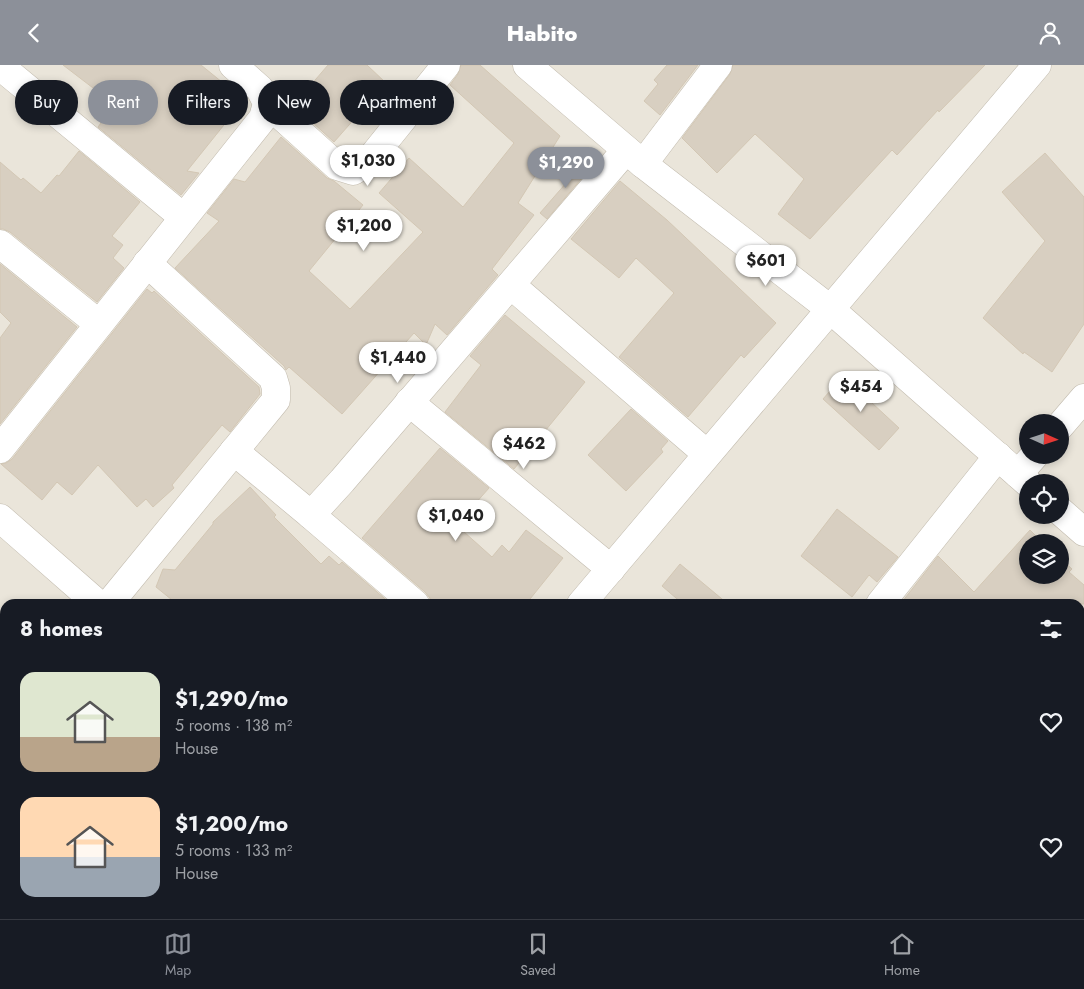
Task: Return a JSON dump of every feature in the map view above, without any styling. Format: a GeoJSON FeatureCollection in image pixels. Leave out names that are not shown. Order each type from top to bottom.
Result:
{"type":"FeatureCollection","features":[{"type":"Feature","properties":{"kind":"street"},"geometry":{"type":"LineString","coordinates":[[232,65],[258,87]]}},
{"type":"Feature","properties":{"kind":"street"},"geometry":{"type":"LineString","coordinates":[[291,125],[337,166],[353,171],[368,163],[446,65]]}},
{"type":"Feature","properties":{"kind":"street"},"geometry":{"type":"LineString","coordinates":[[527,65],[634,157],[830,309],[998,456],[1027,471]]}},
{"type":"Feature","properties":{"kind":"street"},"geometry":{"type":"LineString","coordinates":[[311,515],[511,285],[634,157],[718,65]]}},
{"type":"Feature","properties":{"kind":"street"},"geometry":{"type":"LineString","coordinates":[[586,599],[1037,65]]}},
{"type":"Feature","properties":{"kind":"street"},"geometry":{"type":"LineString","coordinates":[[0,66],[183,217]]}},
{"type":"Feature","properties":{"kind":"street"},"geometry":{"type":"LineString","coordinates":[[0,449],[258,124]]}},
{"type":"Feature","properties":{"kind":"street"},"geometry":{"type":"LineString","coordinates":[[0,244],[99,324]]}},
{"type":"Feature","properties":{"kind":"street"},"geometry":{"type":"LineString","coordinates":[[113,599],[276,400],[276,388],[273,378],[147,263]]}},
{"type":"Feature","properties":{"kind":"street"},"geometry":{"type":"LineString","coordinates":[[511,285],[707,454]]}},
{"type":"Feature","properties":{"kind":"street"},"geometry":{"type":"LineString","coordinates":[[1069,416],[1084,398]]}},
{"type":"Feature","properties":{"kind":"street"},"geometry":{"type":"LineString","coordinates":[[409,402],[611,569]]}},
{"type":"Feature","properties":{"kind":"street"},"geometry":{"type":"LineString","coordinates":[[234,451],[409,599]]}},
{"type":"Feature","properties":{"kind":"street"},"geometry":{"type":"LineString","coordinates":[[887,599],[998,456]]}},
{"type":"Feature","properties":{"kind":"street"},"geometry":{"type":"LineString","coordinates":[[0,519],[92,599]]}},
{"type":"Feature","properties":{"kind":"street"},"geometry":{"type":"LineString","coordinates":[[1069,519],[1084,532]]}},
{"type":"Feature","properties":{"kind":"shaded area"},"geometry":{"type":"Polygon","coordinates":[[[0,65],[1084,65],[1084,599],[0,599],[0,65]]]}},
{"type":"Feature","properties":{"kind":"building"},"geometry":{"type":"Polygon","coordinates":[[[63,65],[201,65],[219,80],[168,80],[168,125],[224,125],[187,171],[199,173],[181,195],[98,127],[100,125],[158,125],[158,80],[88,80],[88,84],[63,65]]]}},
{"type":"Feature","properties":{"kind":"building"},"geometry":{"type":"Polygon","coordinates":[[[328,65],[367,65],[383,80],[340,80],[340,125],[349,125],[334,142],[315,125],[330,125],[330,80],[315,80],[328,65]]]}},
{"type":"Feature","properties":{"kind":"building"},"geometry":{"type":"Polygon","coordinates":[[[461,65],[480,65],[560,136],[518,203],[534,215],[492,269],[498,275],[447,335],[435,324],[426,345],[414,333],[342,414],[289,367],[286,370],[284,366],[175,268],[219,221],[207,213],[234,179],[245,182],[281,137],[327,178],[334,181],[363,205],[309,271],[350,309],[423,232],[379,193],[409,158],[463,207],[514,143],[454,89],[454,80],[461,65]]]}},
{"type":"Feature","properties":{"kind":"building"},"geometry":{"type":"Polygon","coordinates":[[[667,65],[698,65],[660,115],[644,101],[658,84],[654,80],[667,65]]]}},
{"type":"Feature","properties":{"kind":"building"},"geometry":{"type":"Polygon","coordinates":[[[733,65],[985,65],[939,112],[938,110],[897,155],[892,150],[810,239],[778,214],[804,179],[755,134],[717,173],[682,138],[730,74],[733,65]]]}},
{"type":"Feature","properties":{"kind":"building"},"geometry":{"type":"Polygon","coordinates":[[[79,151],[140,202],[112,236],[123,245],[113,258],[124,268],[97,302],[10,232],[0,229],[0,162],[21,180],[23,178],[41,193],[57,175],[59,176],[79,151]]]}},
{"type":"Feature","properties":{"kind":"building"},"geometry":{"type":"Polygon","coordinates":[[[1045,153],[1084,197],[1084,324],[1052,372],[1024,352],[1023,354],[983,318],[1045,241],[1002,192],[1045,153]]]}},
{"type":"Feature","properties":{"kind":"building"},"geometry":{"type":"Polygon","coordinates":[[[587,159],[593,165],[547,219],[540,213],[587,159]]]}},
{"type":"Feature","properties":{"kind":"building"},"geometry":{"type":"Polygon","coordinates":[[[620,181],[667,220],[776,323],[744,358],[741,355],[688,417],[619,357],[674,293],[636,258],[619,278],[571,239],[620,181]]]}},
{"type":"Feature","properties":{"kind":"building"},"geometry":{"type":"Polygon","coordinates":[[[0,264],[77,327],[0,424],[0,338],[11,323],[0,312],[0,264]]]}},
{"type":"Feature","properties":{"kind":"building"},"geometry":{"type":"Polygon","coordinates":[[[147,289],[152,293],[154,291],[259,387],[260,394],[230,432],[222,425],[172,485],[174,488],[153,507],[146,499],[137,507],[98,465],[72,495],[57,482],[42,500],[1,464],[12,459],[147,289]]]}},
{"type":"Feature","properties":{"kind":"building"},"geometry":{"type":"Polygon","coordinates":[[[505,315],[585,382],[514,469],[445,412],[481,365],[470,356],[505,315]]]}},
{"type":"Feature","properties":{"kind":"building"},"geometry":{"type":"Polygon","coordinates":[[[843,376],[899,428],[879,450],[823,399],[843,376]]]}},
{"type":"Feature","properties":{"kind":"building"},"geometry":{"type":"Polygon","coordinates":[[[631,409],[668,441],[661,449],[663,452],[626,491],[588,455],[631,409]]]}},
{"type":"Feature","properties":{"kind":"building"},"geometry":{"type":"Polygon","coordinates":[[[440,448],[489,488],[467,513],[473,519],[463,531],[492,557],[502,545],[509,552],[526,530],[563,558],[530,599],[430,599],[425,592],[362,538],[440,448]]]}},
{"type":"Feature","properties":{"kind":"building"},"geometry":{"type":"Polygon","coordinates":[[[250,487],[276,515],[274,517],[321,564],[329,556],[339,565],[342,562],[385,599],[171,599],[156,587],[163,569],[175,570],[213,522],[250,487]]]}},
{"type":"Feature","properties":{"kind":"building"},"geometry":{"type":"Polygon","coordinates":[[[837,509],[898,557],[877,582],[869,575],[852,597],[801,556],[837,509]]]}},
{"type":"Feature","properties":{"kind":"building"},"geometry":{"type":"Polygon","coordinates":[[[1019,542],[1019,584],[1069,584],[1069,572],[1084,585],[1084,599],[904,599],[938,556],[974,592],[1019,542]]]}},
{"type":"Feature","properties":{"kind":"building"},"geometry":{"type":"Polygon","coordinates":[[[680,564],[722,599],[677,599],[662,586],[680,564]]]}}]}
